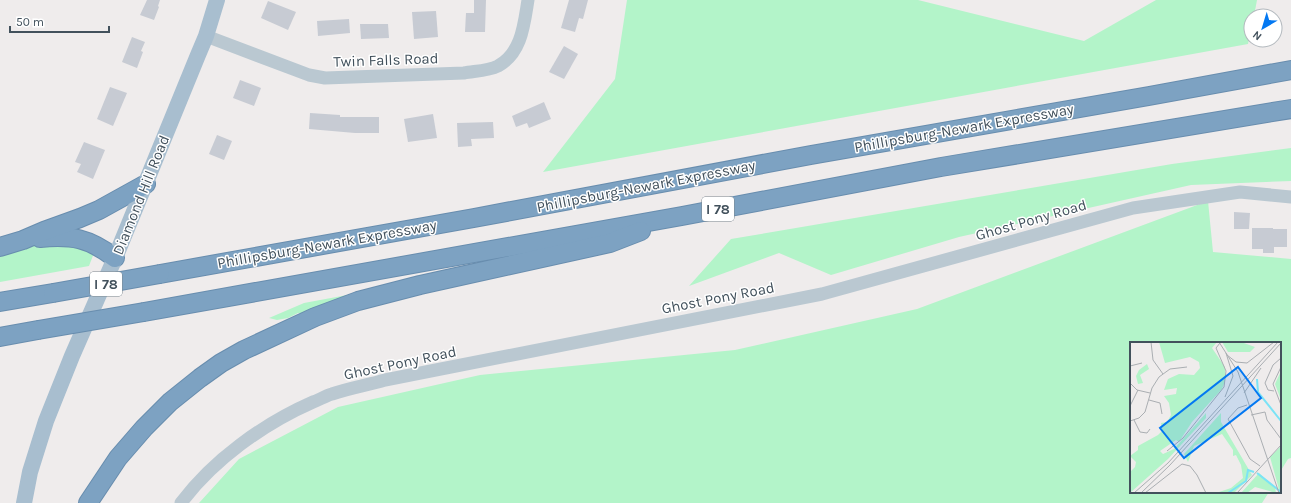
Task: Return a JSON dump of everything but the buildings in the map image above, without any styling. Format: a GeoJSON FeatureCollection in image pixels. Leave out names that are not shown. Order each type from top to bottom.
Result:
{"type":"FeatureCollection","features":[{"type":"Feature","properties":{"kind":"highway","name":"Phillipsburg-Newark Expressway"},"geometry":{"type":"LineString","coordinates":[[0,302],[474,218],[811,155],[1291,70]]}},
{"type":"Feature","properties":{"kind":"highway","name":"I 78"},"geometry":{"type":"LineString","coordinates":[[0,337],[682,216],[941,167],[1291,109]]}},
{"type":"Feature","properties":{"kind":"highway"},"geometry":{"type":"LineString","coordinates":[[0,247],[23,240],[99,210],[146,184]]}},
{"type":"Feature","properties":{"kind":"highway"},"geometry":{"type":"LineString","coordinates":[[88,503],[118,458],[144,428],[170,402],[200,378],[221,364],[258,344],[315,317],[358,301],[427,283],[610,243],[682,216]]}},
{"type":"Feature","properties":{"kind":"highway"},"geometry":{"type":"LineString","coordinates":[[23,240],[54,237],[75,238],[96,244],[116,258]]}},
{"type":"Feature","properties":{"kind":"main road","name":"Diamond Hill Road"},"geometry":{"type":"LineString","coordinates":[[24,503],[32,467],[46,421],[72,356],[116,258],[206,36],[217,0]]}},
{"type":"Feature","properties":{"kind":"street","name":"Twin Falls Road"},"geometry":{"type":"LineString","coordinates":[[206,36],[309,75],[325,78],[478,71],[498,66],[508,58],[515,49],[521,36],[528,0]]}},
{"type":"Feature","properties":{"kind":"street","name":"Ghost Pony Road"},"geometry":{"type":"LineString","coordinates":[[181,503],[209,472],[237,448],[273,423],[298,409],[332,394],[393,379],[822,294],[1134,208],[1240,192],[1291,197]]}},
{"type":"Feature","properties":{"kind":"green space"},"geometry":{"type":"Polygon","coordinates":[[[627,0],[918,0],[1084,41],[1156,0],[1257,0],[1256,8],[1243,8],[1243,45],[543,172],[615,79],[627,0]]]}},
{"type":"Feature","properties":{"kind":"green space"},"geometry":{"type":"Polygon","coordinates":[[[1291,148],[1291,181],[1191,185],[959,237],[831,275],[779,253],[689,286],[731,239],[1172,164],[1291,148]]]}},
{"type":"Feature","properties":{"kind":"green space"},"geometry":{"type":"Polygon","coordinates":[[[1208,201],[1213,252],[1291,259],[1291,458],[1288,459],[1281,470],[1281,342],[1130,342],[1130,493],[1268,493],[1262,503],[199,503],[239,459],[338,407],[480,375],[735,350],[917,309],[1208,201]]]}},
{"type":"Feature","properties":{"kind":"green space"},"geometry":{"type":"Polygon","coordinates":[[[48,242],[68,243],[94,253],[89,266],[0,282],[0,256],[22,247],[48,242]]]}},
{"type":"Feature","properties":{"kind":"green space"},"geometry":{"type":"Polygon","coordinates":[[[358,293],[307,314],[298,313],[288,318],[277,320],[269,318],[304,303],[358,293]]]}}]}
